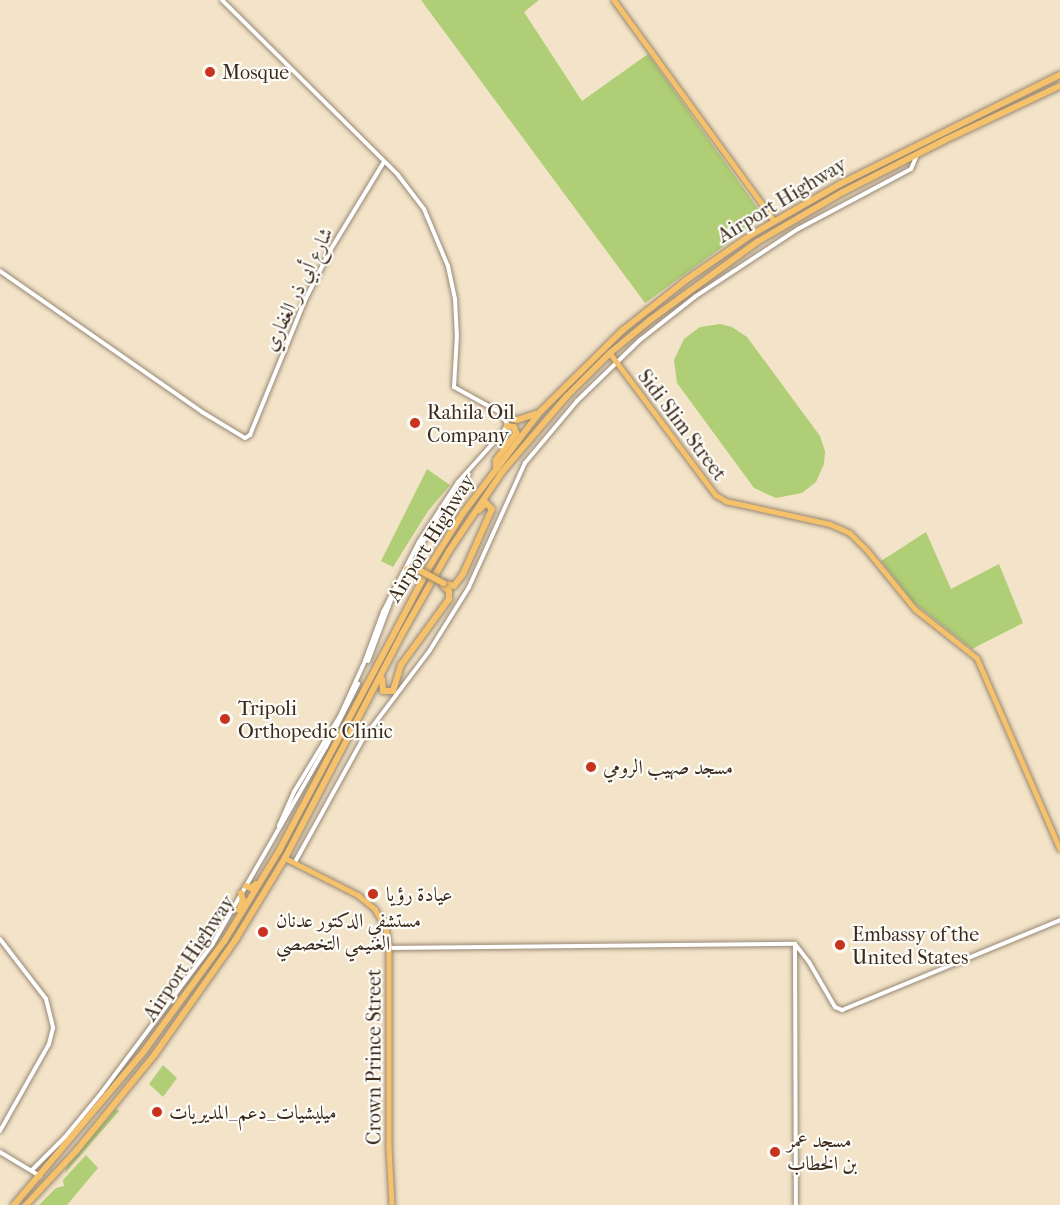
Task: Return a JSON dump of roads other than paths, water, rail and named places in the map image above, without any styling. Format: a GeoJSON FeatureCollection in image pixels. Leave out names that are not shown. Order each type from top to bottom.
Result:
{"type":"FeatureCollection","features":[{"type":"Feature","properties":{"kind":"highway","name":"Airport Highway"},"geometry":{"type":"LineString","coordinates":[[14,1205],[144,1051],[230,931],[264,875],[424,576],[463,513],[540,412],[596,354],[644,312],[686,280],[774,220],[924,141],[1060,75]]}},
{"type":"Feature","properties":{"kind":"highway","name":"Airport Highway"},"geometry":{"type":"LineString","coordinates":[[26,1205],[76,1151],[154,1054],[236,939],[285,858],[449,551],[502,472],[528,439],[610,353],[688,290],[757,242],[843,192],[1060,86]]}},
{"type":"Feature","properties":{"kind":"highway"},"geometry":{"type":"LineString","coordinates":[[505,417],[518,420],[540,412]]}},
{"type":"Feature","properties":{"kind":"highway"},"geometry":{"type":"LineString","coordinates":[[496,468],[496,460],[516,433],[514,427],[507,426]]}},
{"type":"Feature","properties":{"kind":"highway"},"geometry":{"type":"LineString","coordinates":[[410,563],[416,571],[452,586],[459,580],[490,513],[489,504],[481,507],[449,551]]}},
{"type":"Feature","properties":{"kind":"highway"},"geometry":{"type":"LineString","coordinates":[[384,672],[381,686],[383,691],[390,693],[399,686],[401,665],[449,599],[449,591],[443,584]]}},
{"type":"Feature","properties":{"kind":"highway"},"geometry":{"type":"LineString","coordinates":[[246,886],[252,887],[264,875]]}},
{"type":"Feature","properties":{"kind":"highway"},"geometry":{"type":"LineString","coordinates":[[230,931],[242,903],[241,893]]}},
{"type":"Feature","properties":{"kind":"main road"},"geometry":{"type":"LineString","coordinates":[[614,0],[774,220]]}},
{"type":"Feature","properties":{"kind":"main road","name":"Sidi Slim Street"},"geometry":{"type":"LineString","coordinates":[[610,353],[716,495],[726,501],[830,524],[850,533],[867,550],[915,609],[977,658],[1006,718],[1060,849]]}},
{"type":"Feature","properties":{"kind":"main road","name":"Crown Prince Street"},"geometry":{"type":"LineString","coordinates":[[285,858],[358,895],[375,909],[386,928],[389,948],[388,1147],[392,1205]]}},
{"type":"Feature","properties":{"kind":"street"},"geometry":{"type":"LineString","coordinates":[[32,1170],[65,1137],[186,984],[212,945],[279,826],[294,792],[340,716],[367,661],[383,612],[410,563],[482,457],[507,426],[505,417],[454,387],[457,312],[448,266],[424,209],[384,162],[222,0]]}},
{"type":"Feature","properties":{"kind":"street"},"geometry":{"type":"LineString","coordinates":[[296,862],[363,739],[399,686],[441,633],[469,587],[525,463],[577,401],[617,362],[675,312],[732,271],[822,216],[911,169],[918,154]]}},
{"type":"Feature","properties":{"kind":"street","name":"شارع أبي ذر الغفاري"},"geometry":{"type":"LineString","coordinates":[[0,271],[243,438],[250,435],[306,298],[331,249],[384,162]]}},
{"type":"Feature","properties":{"kind":"street"},"geometry":{"type":"LineString","coordinates":[[795,944],[809,962],[834,1007],[842,1010],[1060,920]]}},
{"type":"Feature","properties":{"kind":"street"},"geometry":{"type":"LineString","coordinates":[[0,939],[46,999],[53,1028],[49,1044],[0,1131]]}},
{"type":"Feature","properties":{"kind":"street"},"geometry":{"type":"LineString","coordinates":[[389,948],[795,944]]}},
{"type":"Feature","properties":{"kind":"street"},"geometry":{"type":"LineString","coordinates":[[795,944],[796,1205]]}},
{"type":"Feature","properties":{"kind":"street"},"geometry":{"type":"LineString","coordinates":[[0,1152],[40,1176]]}},
{"type":"Feature","properties":{"kind":"place","name":"Mosque"},"geometry":{"type":"Point","coordinates":[210,72]}},
{"type":"Feature","properties":{"kind":"place","name":"Rahila Oil Company"},"geometry":{"type":"Point","coordinates":[415,423]}},
{"type":"Feature","properties":{"kind":"place","name":"Tripoli Orthopedic Clinic"},"geometry":{"type":"Point","coordinates":[225,719]}},
{"type":"Feature","properties":{"kind":"place","name":"مسجد صهيب الرومي"},"geometry":{"type":"Point","coordinates":[591,767]}},
{"type":"Feature","properties":{"kind":"place","name":"عيادة رؤيا"},"geometry":{"type":"Point","coordinates":[373,894]}},
{"type":"Feature","properties":{"kind":"place","name":"مستشفي الدكتور عدنان الغنيمي التخصصي"},"geometry":{"type":"Point","coordinates":[263,932]}},
{"type":"Feature","properties":{"kind":"place","name":"Embassy of the United States"},"geometry":{"type":"Point","coordinates":[840,945]}},
{"type":"Feature","properties":{"kind":"place","name":"ميليشيات_دعم_المديريات"},"geometry":{"type":"Point","coordinates":[157,1112]}},
{"type":"Feature","properties":{"kind":"place","name":"مسجد عمر بن الخطاب"},"geometry":{"type":"Point","coordinates":[775,1152]}}]}
